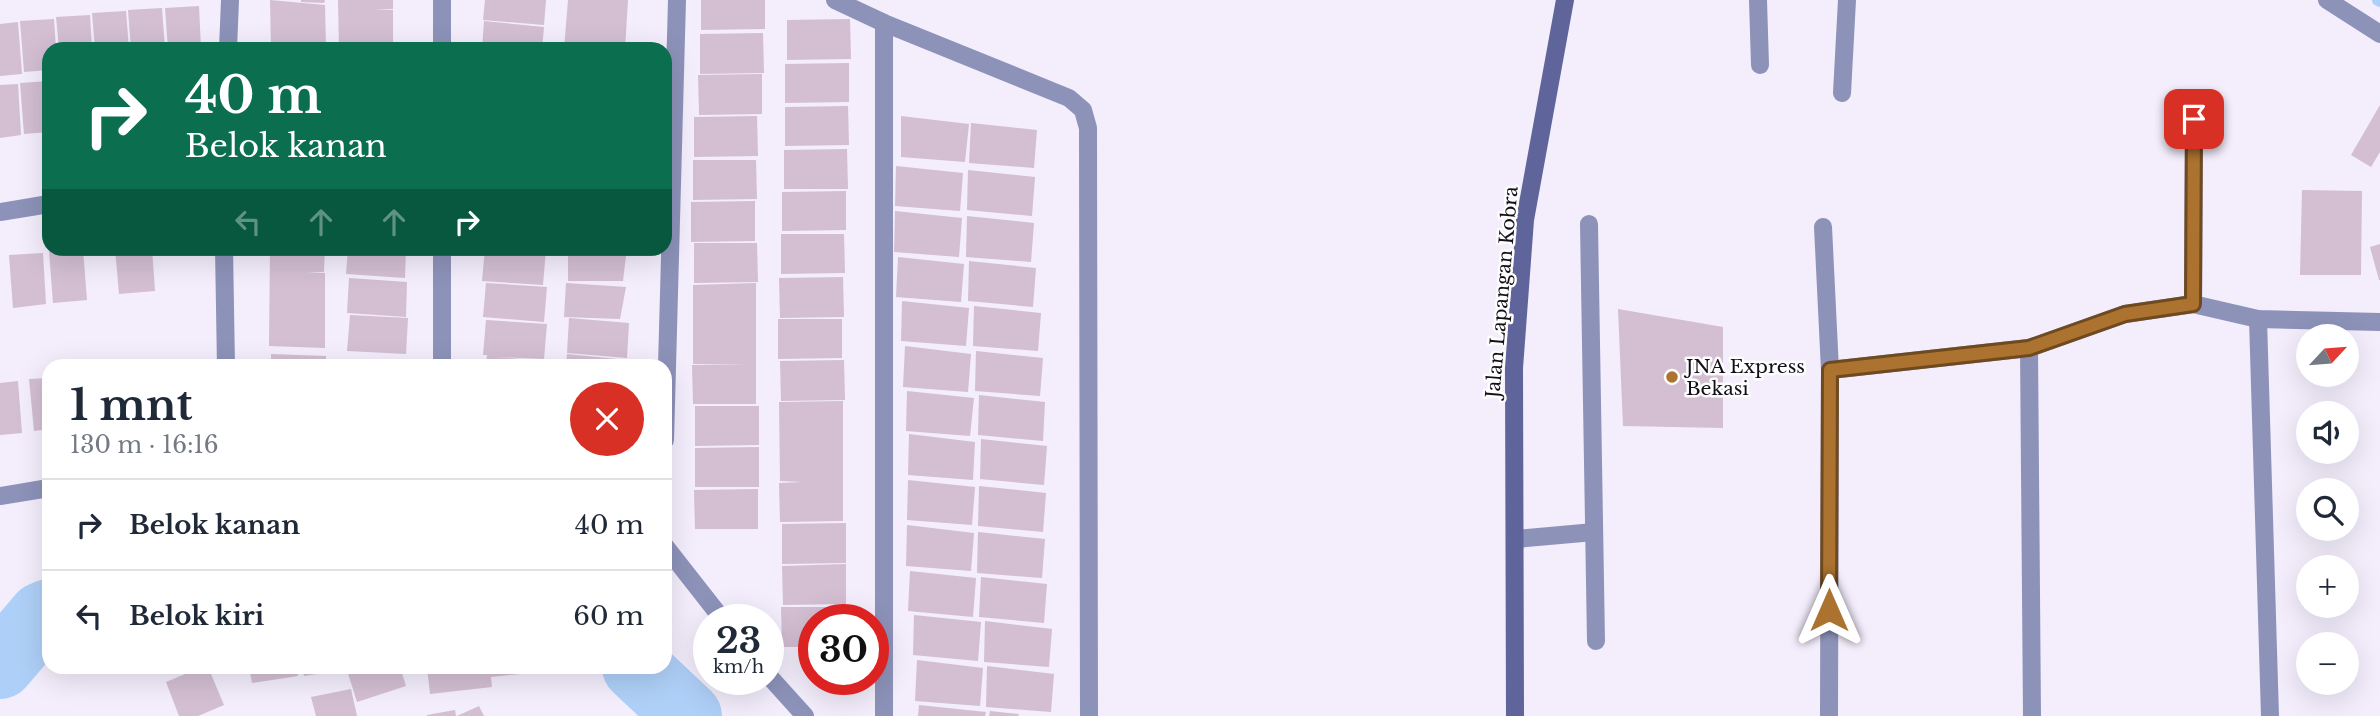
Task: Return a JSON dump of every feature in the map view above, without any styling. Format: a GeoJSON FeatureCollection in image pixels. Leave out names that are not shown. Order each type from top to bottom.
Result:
{"type":"FeatureCollection","features":[{"type":"Feature","properties":{"kind":"street"},"geometry":{"type":"LineString","coordinates":[[228,42],[230,0]]}},
{"type":"Feature","properties":{"kind":"street"},"geometry":{"type":"LineString","coordinates":[[442,0],[442,42]]}},
{"type":"Feature","properties":{"kind":"street"},"geometry":{"type":"LineString","coordinates":[[672,183],[677,0]]}},
{"type":"Feature","properties":{"kind":"street"},"geometry":{"type":"LineString","coordinates":[[835,0],[884,23],[1069,98],[1083,110],[1088,128],[1089,716]]}},
{"type":"Feature","properties":{"kind":"street","name":"Jalan Lapangan Kobra"},"geometry":{"type":"LineString","coordinates":[[1515,716],[1514,368],[1525,220],[1564,0]]}},
{"type":"Feature","properties":{"kind":"street"},"geometry":{"type":"LineString","coordinates":[[1758,0],[1760,65]]}},
{"type":"Feature","properties":{"kind":"street"},"geometry":{"type":"LineString","coordinates":[[1842,93],[1847,0]]}},
{"type":"Feature","properties":{"kind":"street"},"geometry":{"type":"LineString","coordinates":[[2327,0],[2380,34]]}},
{"type":"Feature","properties":{"kind":"street"},"geometry":{"type":"LineString","coordinates":[[884,23],[884,716]]}},
{"type":"Feature","properties":{"kind":"street"},"geometry":{"type":"LineString","coordinates":[[2193,304],[2194,119]]}},
{"type":"Feature","properties":{"kind":"street"},"geometry":{"type":"LineString","coordinates":[[0,212],[42,205]]}},
{"type":"Feature","properties":{"kind":"street"},"geometry":{"type":"LineString","coordinates":[[1589,225],[1596,641]]}},
{"type":"Feature","properties":{"kind":"street"},"geometry":{"type":"LineString","coordinates":[[1823,227],[1830,370],[1829,716]]}},
{"type":"Feature","properties":{"kind":"street"},"geometry":{"type":"LineString","coordinates":[[224,256],[226,359]]}},
{"type":"Feature","properties":{"kind":"street"},"geometry":{"type":"LineString","coordinates":[[442,256],[442,359]]}},
{"type":"Feature","properties":{"kind":"street"},"geometry":{"type":"LineString","coordinates":[[667,359],[670,256]]}},
{"type":"Feature","properties":{"kind":"street"},"geometry":{"type":"LineString","coordinates":[[1830,370],[2029,348],[2125,314],[2193,304],[2258,319],[2380,321]]}},
{"type":"Feature","properties":{"kind":"street"},"geometry":{"type":"LineString","coordinates":[[2258,319],[2270,716]]}},
{"type":"Feature","properties":{"kind":"street"},"geometry":{"type":"LineString","coordinates":[[2029,348],[2032,716]]}},
{"type":"Feature","properties":{"kind":"street"},"geometry":{"type":"LineString","coordinates":[[0,496],[42,489]]}},
{"type":"Feature","properties":{"kind":"street"},"geometry":{"type":"LineString","coordinates":[[1516,538],[1594,532]]}},
{"type":"Feature","properties":{"kind":"street"},"geometry":{"type":"LineString","coordinates":[[672,555],[710,604]]}},
{"type":"Feature","properties":{"kind":"street"},"geometry":{"type":"LineString","coordinates":[[784,692],[806,716]]}},
{"type":"Feature","properties":{"kind":"building"},"geometry":{"type":"Polygon","coordinates":[[[270,0],[325,5],[326,42],[271,42],[270,0]]]}},
{"type":"Feature","properties":{"kind":"building"},"geometry":{"type":"Polygon","coordinates":[[[301,0],[325,0],[324,3],[301,0]]]}},
{"type":"Feature","properties":{"kind":"building"},"geometry":{"type":"Polygon","coordinates":[[[338,0],[393,0],[393,9],[373,9],[393,10],[393,42],[339,42],[338,0]]]}},
{"type":"Feature","properties":{"kind":"building"},"geometry":{"type":"Polygon","coordinates":[[[485,0],[546,0],[544,25],[483,20],[485,0]]]}},
{"type":"Feature","properties":{"kind":"building"},"geometry":{"type":"Polygon","coordinates":[[[568,0],[628,0],[625,42],[565,42],[568,0]]]}},
{"type":"Feature","properties":{"kind":"building"},"geometry":{"type":"Polygon","coordinates":[[[701,0],[765,0],[765,29],[701,30],[701,0]]]}},
{"type":"Feature","properties":{"kind":"building"},"geometry":{"type":"Polygon","coordinates":[[[199,6],[201,42],[167,42],[165,8],[199,6]]]}},
{"type":"Feature","properties":{"kind":"building"},"geometry":{"type":"Polygon","coordinates":[[[162,8],[164,42],[130,42],[128,10],[162,8]]]}},
{"type":"Feature","properties":{"kind":"building"},"geometry":{"type":"Polygon","coordinates":[[[126,11],[128,42],[94,42],[92,13],[126,11]]]}},
{"type":"Feature","properties":{"kind":"building"},"geometry":{"type":"Polygon","coordinates":[[[90,15],[92,42],[58,42],[56,17],[90,15]]]}},
{"type":"Feature","properties":{"kind":"building"},"geometry":{"type":"Polygon","coordinates":[[[54,19],[56,42],[42,42],[42,71],[24,72],[20,21],[54,19]]]}},
{"type":"Feature","properties":{"kind":"building"},"geometry":{"type":"Polygon","coordinates":[[[850,19],[851,59],[787,60],[787,20],[850,19]]]}},
{"type":"Feature","properties":{"kind":"building"},"geometry":{"type":"Polygon","coordinates":[[[484,21],[544,27],[543,42],[482,42],[484,21]]]}},
{"type":"Feature","properties":{"kind":"building"},"geometry":{"type":"Polygon","coordinates":[[[18,22],[22,74],[0,76],[0,24],[18,22]]]}},
{"type":"Feature","properties":{"kind":"building"},"geometry":{"type":"Polygon","coordinates":[[[763,33],[764,73],[700,74],[700,34],[763,33]]]}},
{"type":"Feature","properties":{"kind":"building"},"geometry":{"type":"Polygon","coordinates":[[[849,63],[849,102],[785,103],[785,64],[849,63]]]}},
{"type":"Feature","properties":{"kind":"building"},"geometry":{"type":"Polygon","coordinates":[[[762,74],[762,114],[699,115],[698,75],[762,74]]]}},
{"type":"Feature","properties":{"kind":"building"},"geometry":{"type":"Polygon","coordinates":[[[42,81],[42,133],[24,134],[20,83],[42,81]]]}},
{"type":"Feature","properties":{"kind":"building"},"geometry":{"type":"Polygon","coordinates":[[[18,84],[21,135],[0,138],[0,85],[18,84]]]}},
{"type":"Feature","properties":{"kind":"building"},"geometry":{"type":"Polygon","coordinates":[[[2380,105],[2380,152],[2371,167],[2351,155],[2380,105]]]}},
{"type":"Feature","properties":{"kind":"building"},"geometry":{"type":"Polygon","coordinates":[[[848,106],[849,145],[785,146],[785,107],[848,106]]]}},
{"type":"Feature","properties":{"kind":"building"},"geometry":{"type":"Polygon","coordinates":[[[757,116],[758,156],[694,157],[694,117],[757,116]]]}},
{"type":"Feature","properties":{"kind":"building"},"geometry":{"type":"Polygon","coordinates":[[[901,116],[969,124],[965,162],[901,157],[901,116]]]}},
{"type":"Feature","properties":{"kind":"building"},"geometry":{"type":"Polygon","coordinates":[[[971,123],[1037,130],[1034,168],[969,163],[971,123]]]}},
{"type":"Feature","properties":{"kind":"building"},"geometry":{"type":"Polygon","coordinates":[[[847,149],[848,189],[784,189],[784,150],[847,149]]]}},
{"type":"Feature","properties":{"kind":"building"},"geometry":{"type":"Polygon","coordinates":[[[693,160],[756,160],[757,199],[693,200],[693,160]]]}},
{"type":"Feature","properties":{"kind":"building"},"geometry":{"type":"Polygon","coordinates":[[[896,166],[963,173],[960,211],[895,206],[896,166]]]}},
{"type":"Feature","properties":{"kind":"building"},"geometry":{"type":"Polygon","coordinates":[[[968,170],[1035,177],[1032,216],[967,210],[968,170]]]}},
{"type":"Feature","properties":{"kind":"building"},"geometry":{"type":"Polygon","coordinates":[[[2302,190],[2362,191],[2361,275],[2300,275],[2302,190]]]}},
{"type":"Feature","properties":{"kind":"building"},"geometry":{"type":"Polygon","coordinates":[[[846,191],[846,230],[782,231],[782,192],[846,191]]]}},
{"type":"Feature","properties":{"kind":"building"},"geometry":{"type":"Polygon","coordinates":[[[755,201],[755,241],[691,242],[691,202],[755,201]]]}},
{"type":"Feature","properties":{"kind":"building"},"geometry":{"type":"Polygon","coordinates":[[[895,211],[962,218],[959,257],[894,252],[895,211]]]}},
{"type":"Feature","properties":{"kind":"building"},"geometry":{"type":"Polygon","coordinates":[[[967,216],[1034,223],[1031,262],[966,257],[967,216]]]}},
{"type":"Feature","properties":{"kind":"building"},"geometry":{"type":"Polygon","coordinates":[[[781,234],[844,234],[845,273],[781,274],[781,234]]]}},
{"type":"Feature","properties":{"kind":"building"},"geometry":{"type":"Polygon","coordinates":[[[694,243],[757,243],[758,282],[694,283],[694,243]]]}},
{"type":"Feature","properties":{"kind":"building"},"geometry":{"type":"Polygon","coordinates":[[[2380,244],[2380,280],[2379,280],[2370,247],[2380,244]]]}},
{"type":"Feature","properties":{"kind":"building"},"geometry":{"type":"Polygon","coordinates":[[[42,253],[46,304],[13,308],[9,255],[42,253]]]}},
{"type":"Feature","properties":{"kind":"building"},"geometry":{"type":"Polygon","coordinates":[[[49,256],[84,256],[87,300],[53,303],[49,256]]]}},
{"type":"Feature","properties":{"kind":"building"},"geometry":{"type":"Polygon","coordinates":[[[116,256],[153,256],[155,291],[119,294],[116,256]]]}},
{"type":"Feature","properties":{"kind":"building"},"geometry":{"type":"Polygon","coordinates":[[[270,256],[325,256],[324,272],[306,272],[325,273],[325,348],[269,346],[270,256]]]}},
{"type":"Feature","properties":{"kind":"building"},"geometry":{"type":"Polygon","coordinates":[[[347,256],[406,256],[405,278],[346,274],[347,256]]]}},
{"type":"Feature","properties":{"kind":"building"},"geometry":{"type":"Polygon","coordinates":[[[484,256],[545,256],[543,285],[482,281],[484,256]]]}},
{"type":"Feature","properties":{"kind":"building"},"geometry":{"type":"Polygon","coordinates":[[[568,256],[626,256],[623,281],[568,281],[568,256]]]}},
{"type":"Feature","properties":{"kind":"building"},"geometry":{"type":"Polygon","coordinates":[[[898,257],[964,264],[961,302],[896,297],[898,257]]]}},
{"type":"Feature","properties":{"kind":"building"},"geometry":{"type":"Polygon","coordinates":[[[969,261],[1036,268],[1033,307],[968,301],[969,261]]]}},
{"type":"Feature","properties":{"kind":"building"},"geometry":{"type":"Polygon","coordinates":[[[843,277],[844,317],[780,318],[779,278],[843,277]]]}},
{"type":"Feature","properties":{"kind":"building"},"geometry":{"type":"Polygon","coordinates":[[[349,278],[407,282],[406,317],[347,313],[349,278]]]}},
{"type":"Feature","properties":{"kind":"building"},"geometry":{"type":"Polygon","coordinates":[[[486,283],[547,287],[544,322],[483,317],[486,283]]]}},
{"type":"Feature","properties":{"kind":"building"},"geometry":{"type":"Polygon","coordinates":[[[566,283],[626,287],[620,319],[564,317],[566,283]]]}},
{"type":"Feature","properties":{"kind":"building"},"geometry":{"type":"Polygon","coordinates":[[[756,283],[756,404],[693,404],[692,365],[748,364],[693,364],[693,285],[756,283]]]}},
{"type":"Feature","properties":{"kind":"building"},"geometry":{"type":"Polygon","coordinates":[[[902,301],[969,308],[966,346],[901,341],[902,301]]]}},
{"type":"Feature","properties":{"kind":"building"},"geometry":{"type":"Polygon","coordinates":[[[974,306],[1041,313],[1038,351],[973,346],[974,306]]]}},
{"type":"Feature","properties":{"kind":"building","name":"JNA Express Bekasi"},"geometry":{"type":"Polygon","coordinates":[[[1618,309],[1723,327],[1723,428],[1623,426],[1618,309]]]}},
{"type":"Feature","properties":{"kind":"building"},"geometry":{"type":"Polygon","coordinates":[[[350,315],[408,318],[406,354],[347,351],[350,315]]]}},
{"type":"Feature","properties":{"kind":"building"},"geometry":{"type":"Polygon","coordinates":[[[569,318],[629,323],[627,358],[567,353],[569,318]]]}},
{"type":"Feature","properties":{"kind":"building"},"geometry":{"type":"Polygon","coordinates":[[[778,319],[842,319],[842,358],[778,359],[778,319]]]}},
{"type":"Feature","properties":{"kind":"building"},"geometry":{"type":"Polygon","coordinates":[[[486,320],[547,324],[544,359],[487,359],[487,355],[483,355],[486,320]]]}},
{"type":"Feature","properties":{"kind":"building"},"geometry":{"type":"Polygon","coordinates":[[[905,346],[971,354],[968,392],[903,387],[905,346]]]}},
{"type":"Feature","properties":{"kind":"building"},"geometry":{"type":"Polygon","coordinates":[[[976,351],[1043,358],[1040,396],[975,391],[976,351]]]}},
{"type":"Feature","properties":{"kind":"building"},"geometry":{"type":"Polygon","coordinates":[[[271,354],[326,356],[326,359],[271,359],[271,354]]]}},
{"type":"Feature","properties":{"kind":"building"},"geometry":{"type":"Polygon","coordinates":[[[567,354],[617,359],[567,359],[567,354]]]}},
{"type":"Feature","properties":{"kind":"building"},"geometry":{"type":"Polygon","coordinates":[[[844,360],[845,400],[781,401],[780,361],[844,360]]]}},
{"type":"Feature","properties":{"kind":"building"},"geometry":{"type":"Polygon","coordinates":[[[42,378],[42,430],[34,431],[29,379],[42,378]]]}},
{"type":"Feature","properties":{"kind":"building"},"geometry":{"type":"Polygon","coordinates":[[[18,381],[22,433],[0,435],[0,383],[18,381]]]}},
{"type":"Feature","properties":{"kind":"building"},"geometry":{"type":"Polygon","coordinates":[[[907,391],[974,398],[970,436],[906,431],[907,391]]]}},
{"type":"Feature","properties":{"kind":"building"},"geometry":{"type":"Polygon","coordinates":[[[979,395],[1045,402],[1043,441],[978,435],[979,395]]]}},
{"type":"Feature","properties":{"kind":"building"},"geometry":{"type":"Polygon","coordinates":[[[843,401],[843,521],[780,522],[779,483],[803,482],[780,481],[779,402],[843,401]]]}},
{"type":"Feature","properties":{"kind":"building"},"geometry":{"type":"Polygon","coordinates":[[[695,406],[759,406],[759,445],[695,446],[695,406]]]}},
{"type":"Feature","properties":{"kind":"building"},"geometry":{"type":"Polygon","coordinates":[[[909,434],[975,442],[973,480],[908,475],[909,434]]]}},
{"type":"Feature","properties":{"kind":"building"},"geometry":{"type":"Polygon","coordinates":[[[981,439],[1047,446],[1044,485],[980,479],[981,439]]]}},
{"type":"Feature","properties":{"kind":"building"},"geometry":{"type":"Polygon","coordinates":[[[759,447],[759,487],[695,487],[695,448],[759,447]]]}},
{"type":"Feature","properties":{"kind":"building"},"geometry":{"type":"Polygon","coordinates":[[[908,480],[975,487],[972,525],[907,520],[908,480]]]}},
{"type":"Feature","properties":{"kind":"building"},"geometry":{"type":"Polygon","coordinates":[[[979,486],[1046,493],[1043,532],[978,526],[979,486]]]}},
{"type":"Feature","properties":{"kind":"building"},"geometry":{"type":"Polygon","coordinates":[[[758,489],[758,529],[695,529],[694,490],[758,489]]]}},
{"type":"Feature","properties":{"kind":"building"},"geometry":{"type":"Polygon","coordinates":[[[846,523],[846,563],[782,564],[782,524],[846,523]]]}},
{"type":"Feature","properties":{"kind":"building"},"geometry":{"type":"Polygon","coordinates":[[[907,525],[974,533],[971,571],[906,566],[907,525]]]}},
{"type":"Feature","properties":{"kind":"building"},"geometry":{"type":"Polygon","coordinates":[[[978,532],[1045,539],[1042,578],[977,573],[978,532]]]}},
{"type":"Feature","properties":{"kind":"building"},"geometry":{"type":"Polygon","coordinates":[[[846,564],[846,604],[784,605],[782,566],[846,564]]]}},
{"type":"Feature","properties":{"kind":"building"},"geometry":{"type":"Polygon","coordinates":[[[910,571],[976,578],[973,617],[908,611],[910,571]]]}},
{"type":"Feature","properties":{"kind":"building"},"geometry":{"type":"Polygon","coordinates":[[[981,577],[1047,584],[1044,623],[979,617],[981,577]]]}},
{"type":"Feature","properties":{"kind":"building"},"geometry":{"type":"Polygon","coordinates":[[[784,607],[798,607],[798,647],[784,647],[784,607]]]}},
{"type":"Feature","properties":{"kind":"building"},"geometry":{"type":"Polygon","coordinates":[[[914,615],[981,622],[978,661],[913,655],[914,615]]]}},
{"type":"Feature","properties":{"kind":"building"},"geometry":{"type":"Polygon","coordinates":[[[985,621],[1052,629],[1049,667],[984,662],[985,621]]]}},
{"type":"Feature","properties":{"kind":"building"},"geometry":{"type":"Polygon","coordinates":[[[917,660],[983,668],[980,706],[915,701],[917,660]]]}},
{"type":"Feature","properties":{"kind":"building"},"geometry":{"type":"Polygon","coordinates":[[[987,666],[1054,674],[1051,712],[986,707],[987,666]]]}},
{"type":"Feature","properties":{"kind":"building"},"geometry":{"type":"Polygon","coordinates":[[[185,674],[211,674],[224,705],[198,716],[179,716],[166,682],[185,674]]]}},
{"type":"Feature","properties":{"kind":"building"},"geometry":{"type":"Polygon","coordinates":[[[250,674],[298,674],[298,676],[252,683],[250,674]]]}},
{"type":"Feature","properties":{"kind":"building"},"geometry":{"type":"Polygon","coordinates":[[[348,674],[402,674],[406,686],[357,702],[348,674]]]}},
{"type":"Feature","properties":{"kind":"building"},"geometry":{"type":"Polygon","coordinates":[[[428,674],[521,674],[491,677],[492,687],[430,694],[428,674]]]}},
{"type":"Feature","properties":{"kind":"building"},"geometry":{"type":"Polygon","coordinates":[[[351,689],[357,716],[316,716],[311,697],[351,689]]]}},
{"type":"Feature","properties":{"kind":"building"},"geometry":{"type":"Polygon","coordinates":[[[919,705],[986,712],[985,716],[918,716],[919,705]]]}},
{"type":"Feature","properties":{"kind":"building"},"geometry":{"type":"Polygon","coordinates":[[[479,706],[484,716],[457,716],[479,706]]]}},
{"type":"Feature","properties":{"kind":"building"},"geometry":{"type":"Polygon","coordinates":[[[455,710],[456,716],[427,716],[427,715],[455,710]]]}},
{"type":"Feature","properties":{"kind":"building"},"geometry":{"type":"Polygon","coordinates":[[[990,711],[1019,714],[989,716],[990,711]]]}},
{"type":"Feature","properties":{"kind":"waterway"},"geometry":{"type":"LineString","coordinates":[[0,665],[42,616]]}},
{"type":"Feature","properties":{"kind":"waterway"},"geometry":{"type":"LineString","coordinates":[[643,674],[688,716]]}},
{"type":"Feature","properties":{"kind":"place","name":"JNA Express Bekasi"},"geometry":{"type":"Point","coordinates":[1672,377]}},
{"type":"Feature","properties":{"kind":"route"},"geometry":{"type":"LineString","coordinates":[[1829,610],[1830,370],[2029,348],[2125,314],[2193,304],[2194,119]]}}]}
